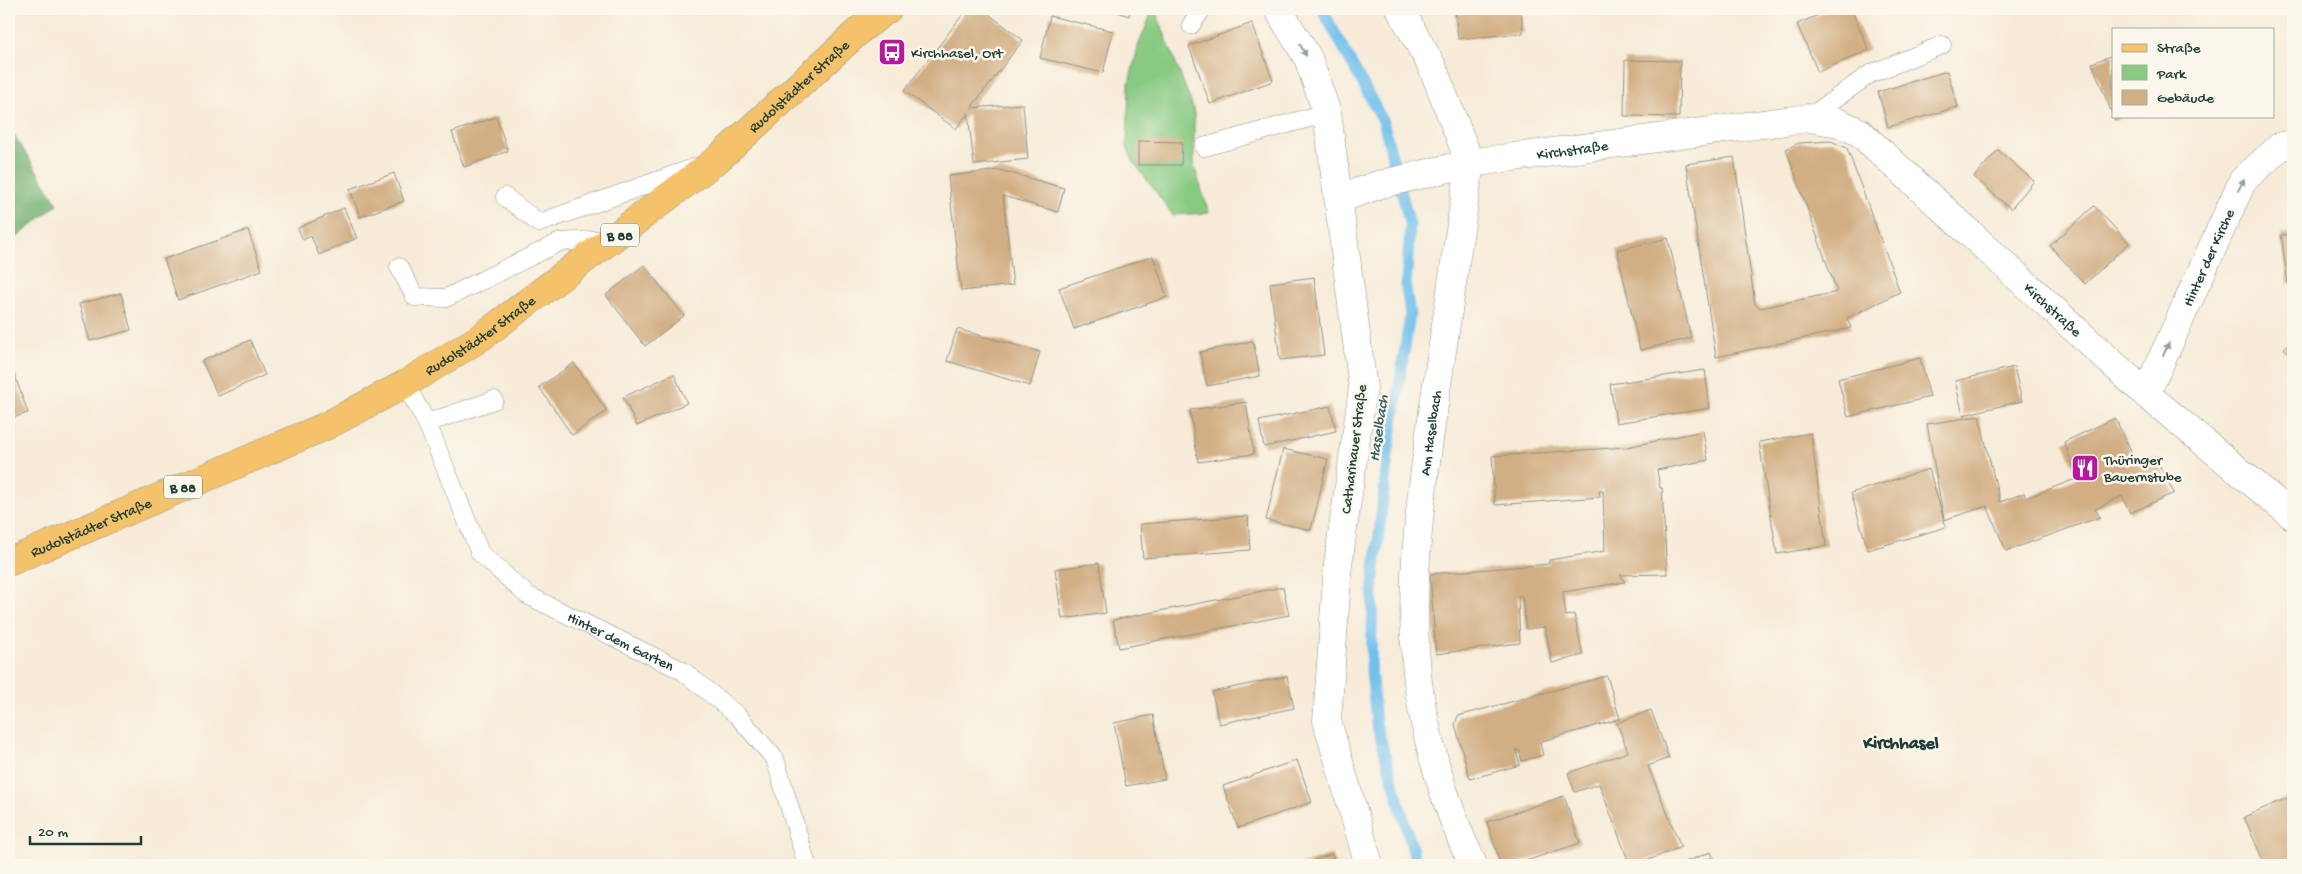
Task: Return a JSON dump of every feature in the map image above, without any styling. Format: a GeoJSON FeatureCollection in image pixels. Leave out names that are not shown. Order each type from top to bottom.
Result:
{"type":"FeatureCollection","features":[{"type":"Feature","properties":{"kind":"main road","name":"Rudolstädter Straße"},"geometry":{"type":"LineString","coordinates":[[9,562],[326,426],[405,384],[480,338],[718,159],[862,28],[888,9]]}},
{"type":"Feature","properties":{"kind":"street","name":"Catharinauer Straße"},"geometry":{"type":"LineString","coordinates":[[1278,9],[1308,58],[1327,113],[1363,388],[1338,564],[1327,721],[1369,865]]}},
{"type":"Feature","properties":{"kind":"street","name":"Am Haselbach"},"geometry":{"type":"LineString","coordinates":[[1400,9],[1432,66],[1470,163],[1421,493],[1415,605],[1416,663],[1426,722],[1448,802],[1473,865]]}},
{"type":"Feature","properties":{"kind":"street","name":"Kirchstraße"},"geometry":{"type":"LineString","coordinates":[[1339,199],[1378,184],[1427,175],[1470,163],[1808,118],[1839,123],[1859,132],[2146,394],[2293,516]]}},
{"type":"Feature","properties":{"kind":"street","name":"Hinter der Kirche"},"geometry":{"type":"LineString","coordinates":[[2146,394],[2243,180],[2281,146],[2293,144]]}},
{"type":"Feature","properties":{"kind":"lane"},"geometry":{"type":"LineString","coordinates":[[1191,25],[1202,9]]}},
{"type":"Feature","properties":{"kind":"lane","name":"Kirchstraße"},"geometry":{"type":"LineString","coordinates":[[1808,118],[1870,74],[1942,45]]}},
{"type":"Feature","properties":{"kind":"lane"},"geometry":{"type":"LineString","coordinates":[[1204,147],[1327,113]]}},
{"type":"Feature","properties":{"kind":"lane"},"geometry":{"type":"LineString","coordinates":[[505,197],[540,223],[718,159]]}},
{"type":"Feature","properties":{"kind":"lane"},"geometry":{"type":"LineString","coordinates":[[399,267],[415,297],[446,298],[560,242],[614,239]]}},
{"type":"Feature","properties":{"kind":"lane","name":"Hinter dem Garten"},"geometry":{"type":"LineString","coordinates":[[405,384],[427,423],[480,553],[527,594],[684,671],[738,716],[774,759],[807,865]]}},
{"type":"Feature","properties":{"kind":"lane"},"geometry":{"type":"LineString","coordinates":[[427,423],[494,400]]}},
{"type":"Feature","properties":{"kind":"green space"},"geometry":{"type":"Polygon","coordinates":[[[1153,9],[1155,9],[1194,110],[1194,166],[1209,213],[1173,215],[1133,161],[1127,147],[1129,83],[1139,44],[1153,9]]]}},
{"type":"Feature","properties":{"kind":"green space"},"geometry":{"type":"Polygon","coordinates":[[[9,127],[58,204],[9,244],[9,127]]]}},
{"type":"Feature","properties":{"kind":"building"},"geometry":{"type":"Polygon","coordinates":[[[967,9],[982,9],[1023,40],[971,108],[1023,104],[1028,159],[974,165],[968,113],[956,129],[904,91],[967,9]]]}},
{"type":"Feature","properties":{"kind":"building"},"geometry":{"type":"Polygon","coordinates":[[[1109,9],[1131,9],[1129,16],[1109,9]]]}},
{"type":"Feature","properties":{"kind":"building"},"geometry":{"type":"Polygon","coordinates":[[[1455,9],[1521,9],[1523,33],[1458,39],[1455,9]]]}},
{"type":"Feature","properties":{"kind":"building"},"geometry":{"type":"Polygon","coordinates":[[[1833,9],[1851,9],[1869,50],[1818,72],[1797,24],[1833,9]]]}},
{"type":"Feature","properties":{"kind":"building"},"geometry":{"type":"Polygon","coordinates":[[[1050,16],[1113,31],[1103,73],[1040,58],[1050,16]]]}},
{"type":"Feature","properties":{"kind":"building"},"geometry":{"type":"Polygon","coordinates":[[[1252,23],[1273,81],[1210,104],[1189,46],[1252,23]]]}},
{"type":"Feature","properties":{"kind":"building"},"geometry":{"type":"Polygon","coordinates":[[[2112,55],[2112,113],[2092,63],[2112,55]]]}},
{"type":"Feature","properties":{"kind":"building"},"geometry":{"type":"Polygon","coordinates":[[[1625,60],[1680,61],[1679,117],[1624,116],[1625,60]]]}},
{"type":"Feature","properties":{"kind":"building"},"geometry":{"type":"Polygon","coordinates":[[[1947,71],[1958,107],[1888,127],[1878,92],[1947,71]]]}},
{"type":"Feature","properties":{"kind":"building"},"geometry":{"type":"Polygon","coordinates":[[[496,117],[508,151],[464,167],[452,132],[496,117]]]}},
{"type":"Feature","properties":{"kind":"building"},"geometry":{"type":"Polygon","coordinates":[[[1138,141],[1182,142],[1181,165],[1138,165],[1138,141]]]}},
{"type":"Feature","properties":{"kind":"building"},"geometry":{"type":"Polygon","coordinates":[[[1831,141],[1847,148],[1900,292],[1847,318],[1851,328],[1716,357],[1686,164],[1734,157],[1755,304],[1761,308],[1837,292],[1786,149],[1799,143],[1831,141]]]}},
{"type":"Feature","properties":{"kind":"building"},"geometry":{"type":"Polygon","coordinates":[[[1998,150],[2034,181],[2011,209],[1974,177],[1998,150]]]}},
{"type":"Feature","properties":{"kind":"building"},"geometry":{"type":"Polygon","coordinates":[[[1000,170],[1064,188],[1058,212],[1003,196],[1013,285],[961,291],[948,176],[1000,170]]]}},
{"type":"Feature","properties":{"kind":"building"},"geometry":{"type":"Polygon","coordinates":[[[394,173],[404,201],[360,217],[350,189],[394,173]]]}},
{"type":"Feature","properties":{"kind":"building"},"geometry":{"type":"Polygon","coordinates":[[[2094,206],[2129,243],[2085,284],[2050,246],[2094,206]]]}},
{"type":"Feature","properties":{"kind":"building"},"geometry":{"type":"Polygon","coordinates":[[[344,208],[357,238],[319,255],[311,236],[303,240],[298,228],[344,208]]]}},
{"type":"Feature","properties":{"kind":"building"},"geometry":{"type":"Polygon","coordinates":[[[248,230],[262,270],[178,300],[164,259],[248,230]]]}},
{"type":"Feature","properties":{"kind":"building"},"geometry":{"type":"Polygon","coordinates":[[[2293,234],[2293,283],[2288,284],[2281,235],[2293,234]]]}},
{"type":"Feature","properties":{"kind":"building"},"geometry":{"type":"Polygon","coordinates":[[[1668,238],[1691,338],[1640,350],[1617,250],[1668,238]]]}},
{"type":"Feature","properties":{"kind":"building"},"geometry":{"type":"Polygon","coordinates":[[[1153,256],[1167,297],[1074,329],[1059,288],[1153,256]]]}},
{"type":"Feature","properties":{"kind":"building"},"geometry":{"type":"Polygon","coordinates":[[[644,265],[684,316],[645,346],[606,295],[644,265]]]}},
{"type":"Feature","properties":{"kind":"building"},"geometry":{"type":"Polygon","coordinates":[[[1314,277],[1324,355],[1280,360],[1270,283],[1314,277]]]}},
{"type":"Feature","properties":{"kind":"building"},"geometry":{"type":"Polygon","coordinates":[[[121,293],[131,330],[90,341],[79,304],[121,293]]]}},
{"type":"Feature","properties":{"kind":"building"},"geometry":{"type":"Polygon","coordinates":[[[957,329],[1040,352],[1030,386],[947,361],[957,329]]]}},
{"type":"Feature","properties":{"kind":"building"},"geometry":{"type":"Polygon","coordinates":[[[250,340],[265,375],[218,396],[202,361],[250,340]]]}},
{"type":"Feature","properties":{"kind":"building"},"geometry":{"type":"Polygon","coordinates":[[[2293,340],[2293,359],[2284,348],[2293,340]]]}},
{"type":"Feature","properties":{"kind":"building"},"geometry":{"type":"Polygon","coordinates":[[[1253,341],[1260,376],[1207,386],[1200,352],[1253,341]]]}},
{"type":"Feature","properties":{"kind":"building"},"geometry":{"type":"Polygon","coordinates":[[[1920,358],[1930,397],[1848,417],[1838,379],[1920,358]]]}},
{"type":"Feature","properties":{"kind":"building"},"geometry":{"type":"Polygon","coordinates":[[[9,359],[28,413],[9,419],[9,359]]]}},
{"type":"Feature","properties":{"kind":"building"},"geometry":{"type":"Polygon","coordinates":[[[574,363],[607,411],[572,435],[539,387],[574,363]]]}},
{"type":"Feature","properties":{"kind":"building"},"geometry":{"type":"Polygon","coordinates":[[[2014,367],[2022,401],[1963,415],[1955,381],[2014,367]]]}},
{"type":"Feature","properties":{"kind":"building"},"geometry":{"type":"Polygon","coordinates":[[[1705,370],[1710,408],[1616,423],[1610,384],[1705,370]]]}},
{"type":"Feature","properties":{"kind":"building"},"geometry":{"type":"Polygon","coordinates":[[[674,374],[687,403],[637,426],[623,397],[674,374]]]}},
{"type":"Feature","properties":{"kind":"building"},"geometry":{"type":"Polygon","coordinates":[[[1246,402],[1254,454],[1198,462],[1190,410],[1246,402]]]}},
{"type":"Feature","properties":{"kind":"building"},"geometry":{"type":"Polygon","coordinates":[[[1330,406],[1336,431],[1264,447],[1259,421],[1330,406]]]}},
{"type":"Feature","properties":{"kind":"building"},"geometry":{"type":"Polygon","coordinates":[[[1979,416],[2000,502],[2024,493],[2026,498],[2078,478],[2064,442],[2115,418],[2138,465],[2155,457],[2174,493],[2130,513],[2122,496],[2095,509],[2100,517],[2006,551],[1987,506],[1944,520],[1927,424],[1979,416]]]}},
{"type":"Feature","properties":{"kind":"building"},"geometry":{"type":"Polygon","coordinates":[[[1703,431],[1708,460],[1657,470],[1660,488],[1662,488],[1667,574],[1620,575],[1625,582],[1563,592],[1566,616],[1574,614],[1583,655],[1552,663],[1545,627],[1526,629],[1522,596],[1518,596],[1520,643],[1436,654],[1430,574],[1549,564],[1549,560],[1605,551],[1603,491],[1599,491],[1600,497],[1495,505],[1492,456],[1627,447],[1703,431]]]}},
{"type":"Feature","properties":{"kind":"building"},"geometry":{"type":"Polygon","coordinates":[[[1811,433],[1826,546],[1777,554],[1759,442],[1811,433]]]}},
{"type":"Feature","properties":{"kind":"building"},"geometry":{"type":"Polygon","coordinates":[[[1283,449],[1328,459],[1311,530],[1266,520],[1283,449]]]}},
{"type":"Feature","properties":{"kind":"building"},"geometry":{"type":"Polygon","coordinates":[[[1929,469],[1946,527],[1868,550],[1851,493],[1929,469]]]}},
{"type":"Feature","properties":{"kind":"building"},"geometry":{"type":"Polygon","coordinates":[[[1248,516],[1250,550],[1143,558],[1140,524],[1248,516]]]}},
{"type":"Feature","properties":{"kind":"building"},"geometry":{"type":"Polygon","coordinates":[[[1099,563],[1106,613],[1062,619],[1055,569],[1099,563]]]}},
{"type":"Feature","properties":{"kind":"building"},"geometry":{"type":"Polygon","coordinates":[[[1283,587],[1289,615],[1119,648],[1113,620],[1283,587]]]}},
{"type":"Feature","properties":{"kind":"building"},"geometry":{"type":"Polygon","coordinates":[[[1287,676],[1294,708],[1219,724],[1212,692],[1287,676]]]}},
{"type":"Feature","properties":{"kind":"building"},"geometry":{"type":"Polygon","coordinates":[[[1607,676],[1620,719],[1542,741],[1540,744],[1543,755],[1522,761],[1519,750],[1516,750],[1520,765],[1470,779],[1455,724],[1458,716],[1607,676]]]}},
{"type":"Feature","properties":{"kind":"building"},"geometry":{"type":"Polygon","coordinates":[[[1651,710],[1669,758],[1648,766],[1681,847],[1636,865],[1630,865],[1599,784],[1575,792],[1568,773],[1628,752],[1617,723],[1651,710]]]}},
{"type":"Feature","properties":{"kind":"building"},"geometry":{"type":"Polygon","coordinates":[[[1153,715],[1165,779],[1126,786],[1114,723],[1153,715]]]}},
{"type":"Feature","properties":{"kind":"building"},"geometry":{"type":"Polygon","coordinates":[[[1297,760],[1312,802],[1238,828],[1223,786],[1297,760]]]}},
{"type":"Feature","properties":{"kind":"building"},"geometry":{"type":"Polygon","coordinates":[[[1564,796],[1580,843],[1514,865],[1501,865],[1487,822],[1564,796]]]}},
{"type":"Feature","properties":{"kind":"building"},"geometry":{"type":"Polygon","coordinates":[[[2287,798],[2293,811],[2293,859],[2279,865],[2265,865],[2244,817],[2287,798]]]}},
{"type":"Feature","properties":{"kind":"building"},"geometry":{"type":"Polygon","coordinates":[[[1711,852],[1716,865],[1677,865],[1711,852]]]}},
{"type":"Feature","properties":{"kind":"building"},"geometry":{"type":"Polygon","coordinates":[[[1332,854],[1336,865],[1300,865],[1332,854]]]}},
{"type":"Feature","properties":{"kind":"waterway","name":"Haselbach"},"geometry":{"type":"LineString","coordinates":[[1322,9],[1383,121],[1410,225],[1406,288],[1410,315],[1388,455],[1373,587],[1371,669],[1376,723],[1417,865]]}},
{"type":"Feature","properties":{"kind":"place","name":"Kirchhasel, Ort"},"geometry":{"type":"Point","coordinates":[892,52]}},
{"type":"Feature","properties":{"kind":"place","name":"Thüringer Bauernstube"},"geometry":{"type":"Point","coordinates":[2085,468]}},
{"type":"Feature","properties":{"kind":"district","name":"Kirchhasel"},"geometry":{"type":"Point","coordinates":[1901,742]}}]}
